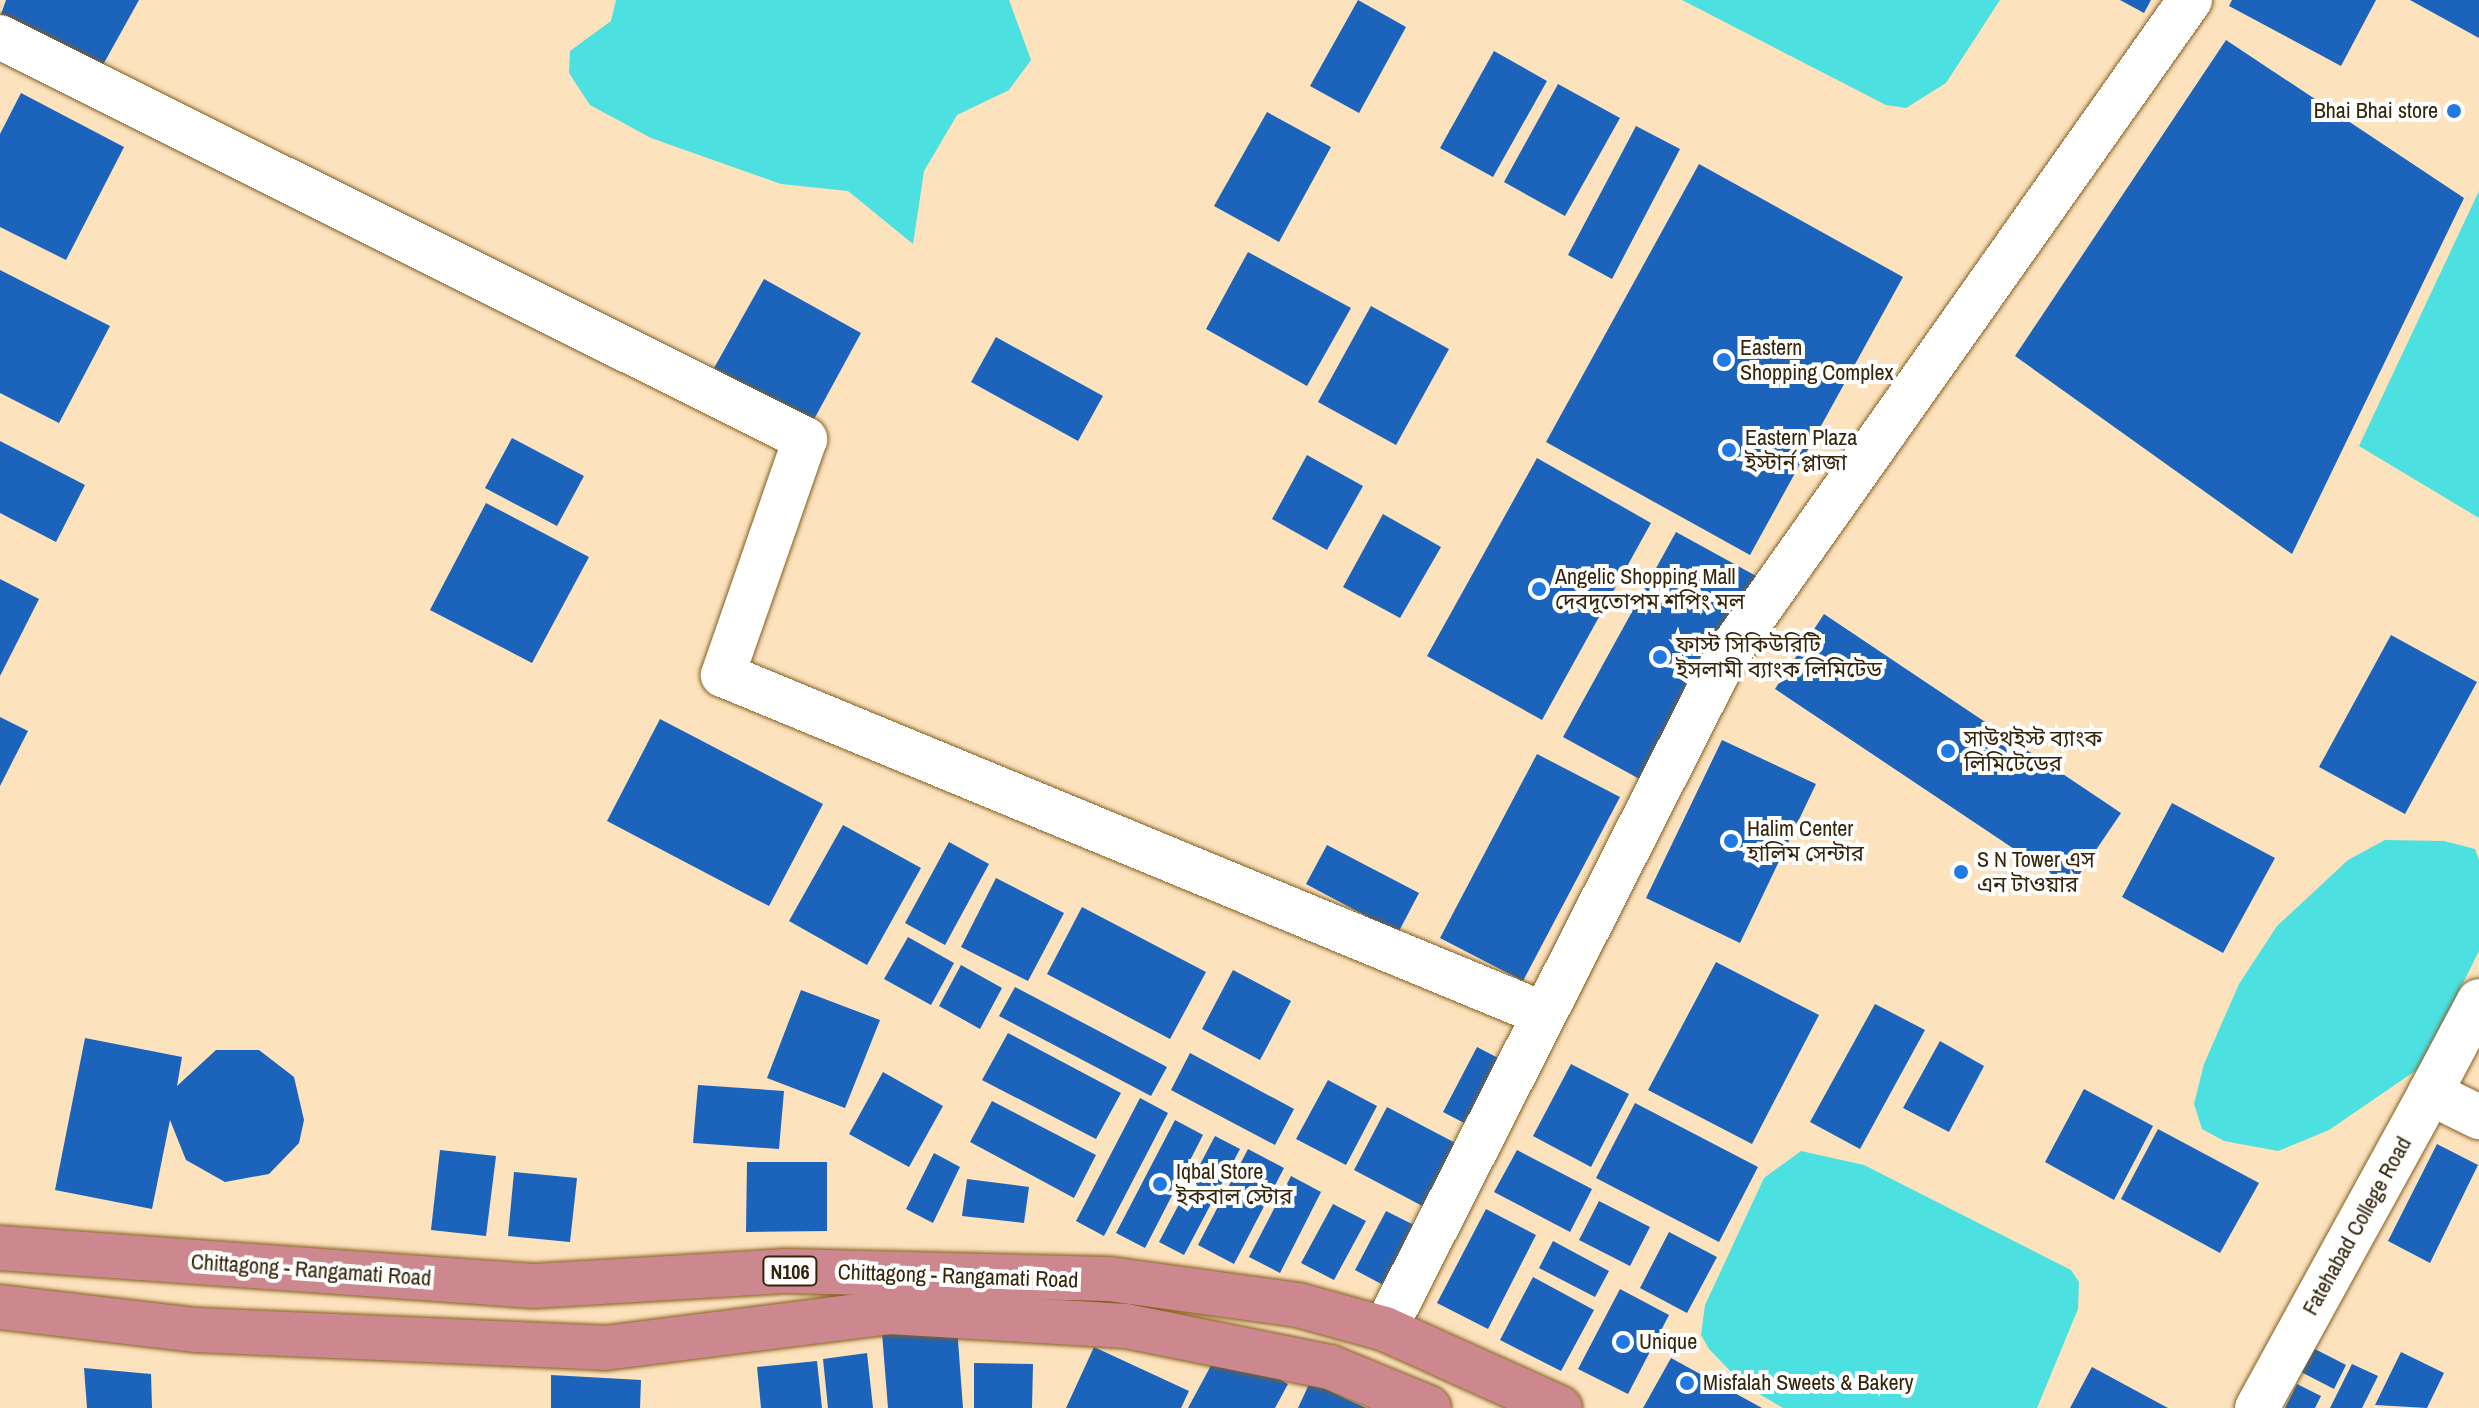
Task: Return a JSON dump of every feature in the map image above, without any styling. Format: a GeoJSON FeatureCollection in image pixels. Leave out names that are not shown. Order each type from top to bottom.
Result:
{"type":"FeatureCollection","features":[{"type":"Feature","properties":{"kind":"highway","name":"Chittagong - Rangamati Road"},"geometry":{"type":"LineString","coordinates":[[0,1248],[534,1286],[785,1271],[1109,1279],[1298,1305],[1385,1329],[1560,1408]]}},
{"type":"Feature","properties":{"kind":"highway","name":"Chittagong - Rangamati Road"},"geometry":{"type":"LineString","coordinates":[[0,1307],[196,1330],[605,1348],[889,1312],[1126,1326],[1330,1367],[1429,1408]]}},
{"type":"Feature","properties":{"kind":"street"},"geometry":{"type":"LineString","coordinates":[[1385,1329],[1725,658],[2190,0]]}},
{"type":"Feature","properties":{"kind":"street"},"geometry":{"type":"LineString","coordinates":[[0,37],[805,439],[723,675],[1544,1014]]}},
{"type":"Feature","properties":{"kind":"street","name":"Fatehabad College Road"},"geometry":{"type":"LineString","coordinates":[[2257,1408],[2479,1001]]}},
{"type":"Feature","properties":{"kind":"street"},"geometry":{"type":"LineString","coordinates":[[2430,1093],[2479,1117]]}},
{"type":"Feature","properties":{"kind":"water"},"geometry":{"type":"Polygon","coordinates":[[[616,0],[1009,0],[1031,60],[1009,90],[957,115],[924,171],[913,244],[848,191],[781,184],[651,138],[590,105],[569,73],[570,51],[611,21],[616,0]]]}},
{"type":"Feature","properties":{"kind":"water"},"geometry":{"type":"Polygon","coordinates":[[[1682,0],[2000,0],[1946,83],[1906,108],[1886,105],[1682,0]]]}},
{"type":"Feature","properties":{"kind":"water"},"geometry":{"type":"Polygon","coordinates":[[[2479,191],[2479,518],[2359,446],[2479,191]]]}},
{"type":"Feature","properties":{"kind":"water"},"geometry":{"type":"Polygon","coordinates":[[[2385,840],[2444,841],[2475,849],[2479,860],[2479,951],[2421,1067],[2329,1130],[2278,1151],[2224,1141],[2202,1129],[2194,1104],[2204,1064],[2239,984],[2277,926],[2348,860],[2385,840]]]}},
{"type":"Feature","properties":{"kind":"water"},"geometry":{"type":"Polygon","coordinates":[[[1801,1151],[1864,1165],[2071,1270],[2079,1282],[2078,1309],[2037,1408],[1783,1408],[1744,1385],[1709,1349],[1701,1335],[1705,1305],[1764,1178],[1801,1151]]]}},
{"type":"Feature","properties":{"kind":"building"},"geometry":{"type":"Polygon","coordinates":[[[6,0],[139,0],[99,72],[0,17],[6,0]]]}},
{"type":"Feature","properties":{"kind":"building"},"geometry":{"type":"Polygon","coordinates":[[[1358,0],[1406,27],[1359,113],[1310,86],[1358,0]]]}},
{"type":"Feature","properties":{"kind":"building"},"geometry":{"type":"Polygon","coordinates":[[[2120,0],[2151,0],[2144,13],[2120,0]]]}},
{"type":"Feature","properties":{"kind":"building"},"geometry":{"type":"Polygon","coordinates":[[[2232,0],[2376,0],[2341,66],[2229,6],[2232,0]]]}},
{"type":"Feature","properties":{"kind":"building"},"geometry":{"type":"Polygon","coordinates":[[[2410,0],[2479,0],[2479,38],[2410,0]]]}},
{"type":"Feature","properties":{"kind":"building"},"geometry":{"type":"Polygon","coordinates":[[[2226,40],[2464,198],[2292,554],[2015,356],[2226,40]]]}},
{"type":"Feature","properties":{"kind":"building"},"geometry":{"type":"Polygon","coordinates":[[[1494,51],[1547,81],[1493,177],[1440,148],[1494,51]]]}},
{"type":"Feature","properties":{"kind":"building"},"geometry":{"type":"Polygon","coordinates":[[[1558,84],[1620,118],[1565,216],[1504,182],[1558,84]]]}},
{"type":"Feature","properties":{"kind":"building"},"geometry":{"type":"Polygon","coordinates":[[[21,93],[124,147],[66,260],[0,227],[0,134],[21,93]]]}},
{"type":"Feature","properties":{"kind":"building"},"geometry":{"type":"Polygon","coordinates":[[[1267,112],[1331,147],[1279,242],[1214,206],[1267,112]]]}},
{"type":"Feature","properties":{"kind":"building"},"geometry":{"type":"Polygon","coordinates":[[[1636,126],[1680,149],[1612,279],[1568,255],[1636,126]]]}},
{"type":"Feature","properties":{"kind":"building","name":"Eastern Shopping Complex"},"geometry":{"type":"Polygon","coordinates":[[[1699,164],[1903,277],[1750,555],[1546,442],[1699,164]]]}},
{"type":"Feature","properties":{"kind":"building"},"geometry":{"type":"Polygon","coordinates":[[[1248,252],[1351,308],[1307,386],[1206,329],[1248,252]]]}},
{"type":"Feature","properties":{"kind":"building"},"geometry":{"type":"Polygon","coordinates":[[[0,270],[110,326],[59,423],[0,393],[0,270]]]}},
{"type":"Feature","properties":{"kind":"building"},"geometry":{"type":"Polygon","coordinates":[[[764,279],[861,333],[812,423],[714,368],[764,279]]]}},
{"type":"Feature","properties":{"kind":"building"},"geometry":{"type":"Polygon","coordinates":[[[1371,306],[1449,349],[1396,445],[1318,402],[1371,306]]]}},
{"type":"Feature","properties":{"kind":"building"},"geometry":{"type":"Polygon","coordinates":[[[996,337],[1103,396],[1078,441],[971,382],[996,337]]]}},
{"type":"Feature","properties":{"kind":"building"},"geometry":{"type":"Polygon","coordinates":[[[512,438],[584,476],[557,526],[485,488],[512,438]]]}},
{"type":"Feature","properties":{"kind":"building"},"geometry":{"type":"Polygon","coordinates":[[[0,441],[85,485],[56,542],[0,513],[0,441]]]}},
{"type":"Feature","properties":{"kind":"building"},"geometry":{"type":"Polygon","coordinates":[[[1307,455],[1363,486],[1327,550],[1272,519],[1307,455]]]}},
{"type":"Feature","properties":{"kind":"building","name":"Angelic Shopping Mall দেবদূতোপম শপিং মল"},"geometry":{"type":"Polygon","coordinates":[[[1537,458],[1651,523],[1542,720],[1427,656],[1537,458]]]}},
{"type":"Feature","properties":{"kind":"building"},"geometry":{"type":"Polygon","coordinates":[[[486,503],[589,557],[532,663],[430,610],[486,503]]]}},
{"type":"Feature","properties":{"kind":"building"},"geometry":{"type":"Polygon","coordinates":[[[1383,514],[1441,547],[1400,618],[1343,587],[1383,514]]]}},
{"type":"Feature","properties":{"kind":"building","name":"ফাস্ট সিকিউরিটি ইসলামী ব্যাংক লিমিটেড"},"geometry":{"type":"Polygon","coordinates":[[[1676,532],[1758,577],[1645,782],[1563,737],[1676,532]]]}},
{"type":"Feature","properties":{"kind":"building"},"geometry":{"type":"Polygon","coordinates":[[[0,579],[39,599],[0,676],[0,579]]]}},
{"type":"Feature","properties":{"kind":"building","name":"সাউথইস্ট ব্যাংক লিমিটেডের"},"geometry":{"type":"Polygon","coordinates":[[[1824,614],[2121,813],[2071,887],[1775,689],[1824,614]]]}},
{"type":"Feature","properties":{"kind":"building"},"geometry":{"type":"Polygon","coordinates":[[[2391,635],[2477,682],[2405,814],[2319,767],[2391,635]]]}},
{"type":"Feature","properties":{"kind":"building"},"geometry":{"type":"Polygon","coordinates":[[[0,717],[28,731],[0,786],[0,717]]]}},
{"type":"Feature","properties":{"kind":"building"},"geometry":{"type":"Polygon","coordinates":[[[660,719],[823,804],[769,906],[607,821],[660,719]]]}},
{"type":"Feature","properties":{"kind":"building","name":"Halim Center হালিম সেন্টার"},"geometry":{"type":"Polygon","coordinates":[[[1722,740],[1816,784],[1740,943],[1646,898],[1722,740]]]}},
{"type":"Feature","properties":{"kind":"building"},"geometry":{"type":"Polygon","coordinates":[[[1537,754],[1620,797],[1523,981],[1440,938],[1537,754]]]}},
{"type":"Feature","properties":{"kind":"building"},"geometry":{"type":"Polygon","coordinates":[[[2172,803],[2275,858],[2223,953],[2122,897],[2172,803]]]}},
{"type":"Feature","properties":{"kind":"building"},"geometry":{"type":"Polygon","coordinates":[[[843,825],[921,868],[867,965],[789,921],[843,825]]]}},
{"type":"Feature","properties":{"kind":"building"},"geometry":{"type":"Polygon","coordinates":[[[949,842],[989,864],[945,945],[905,923],[949,842]]]}},
{"type":"Feature","properties":{"kind":"building"},"geometry":{"type":"Polygon","coordinates":[[[1327,845],[1419,893],[1398,933],[1306,884],[1327,845]]]}},
{"type":"Feature","properties":{"kind":"building"},"geometry":{"type":"Polygon","coordinates":[[[996,878],[1064,913],[1028,981],[961,947],[996,878]]]}},
{"type":"Feature","properties":{"kind":"building"},"geometry":{"type":"Polygon","coordinates":[[[1082,907],[1206,972],[1170,1039],[1047,974],[1082,907]]]}},
{"type":"Feature","properties":{"kind":"building"},"geometry":{"type":"Polygon","coordinates":[[[908,937],[954,963],[931,1005],[884,979],[908,937]]]}},
{"type":"Feature","properties":{"kind":"building"},"geometry":{"type":"Polygon","coordinates":[[[1716,962],[1819,1015],[1752,1144],[1648,1090],[1716,962]]]}},
{"type":"Feature","properties":{"kind":"building"},"geometry":{"type":"Polygon","coordinates":[[[961,965],[1002,988],[980,1029],[939,1006],[961,965]]]}},
{"type":"Feature","properties":{"kind":"building"},"geometry":{"type":"Polygon","coordinates":[[[1233,970],[1291,1001],[1260,1060],[1202,1029],[1233,970]]]}},
{"type":"Feature","properties":{"kind":"building"},"geometry":{"type":"Polygon","coordinates":[[[1015,987],[1167,1067],[1151,1096],[999,1016],[1015,987]]]}},
{"type":"Feature","properties":{"kind":"building"},"geometry":{"type":"Polygon","coordinates":[[[801,990],[880,1020],[845,1108],[767,1078],[801,990]]]}},
{"type":"Feature","properties":{"kind":"building"},"geometry":{"type":"Polygon","coordinates":[[[1875,1004],[1925,1030],[1860,1149],[1810,1122],[1875,1004]]]}},
{"type":"Feature","properties":{"kind":"building"},"geometry":{"type":"Polygon","coordinates":[[[1008,1033],[1121,1093],[1096,1139],[982,1080],[1008,1033]]]}},
{"type":"Feature","properties":{"kind":"building"},"geometry":{"type":"Polygon","coordinates":[[[85,1038],[182,1057],[177,1086],[216,1050],[259,1050],[294,1077],[304,1120],[299,1143],[269,1174],[225,1182],[186,1160],[170,1120],[152,1209],[55,1190],[85,1038]]]}},
{"type":"Feature","properties":{"kind":"building"},"geometry":{"type":"Polygon","coordinates":[[[1940,1041],[1984,1066],[1949,1132],[1903,1108],[1940,1041]]]}},
{"type":"Feature","properties":{"kind":"building"},"geometry":{"type":"Polygon","coordinates":[[[1477,1047],[1502,1060],[1468,1125],[1443,1112],[1477,1047]]]}},
{"type":"Feature","properties":{"kind":"building"},"geometry":{"type":"Polygon","coordinates":[[[1190,1053],[1294,1109],[1275,1145],[1171,1090],[1190,1053]]]}},
{"type":"Feature","properties":{"kind":"building"},"geometry":{"type":"Polygon","coordinates":[[[1571,1064],[1629,1094],[1591,1167],[1533,1136],[1571,1064]]]}},
{"type":"Feature","properties":{"kind":"building"},"geometry":{"type":"Polygon","coordinates":[[[883,1072],[943,1106],[909,1167],[849,1134],[883,1072]]]}},
{"type":"Feature","properties":{"kind":"building"},"geometry":{"type":"Polygon","coordinates":[[[1328,1080],[1377,1106],[1346,1165],[1296,1139],[1328,1080]]]}},
{"type":"Feature","properties":{"kind":"building"},"geometry":{"type":"Polygon","coordinates":[[[698,1085],[784,1091],[779,1149],[693,1143],[698,1085]]]}},
{"type":"Feature","properties":{"kind":"building"},"geometry":{"type":"Polygon","coordinates":[[[2084,1089],[2153,1126],[2114,1200],[2045,1162],[2084,1089]]]}},
{"type":"Feature","properties":{"kind":"building"},"geometry":{"type":"Polygon","coordinates":[[[1140,1098],[1168,1113],[1104,1236],[1076,1221],[1140,1098]]]}},
{"type":"Feature","properties":{"kind":"building"},"geometry":{"type":"Polygon","coordinates":[[[992,1101],[1096,1155],[1074,1198],[970,1142],[992,1101]]]}},
{"type":"Feature","properties":{"kind":"building"},"geometry":{"type":"Polygon","coordinates":[[[1635,1103],[1758,1167],[1719,1242],[1596,1178],[1635,1103]]]}},
{"type":"Feature","properties":{"kind":"building"},"geometry":{"type":"Polygon","coordinates":[[[1387,1107],[1463,1147],[1430,1210],[1354,1170],[1387,1107]]]}},
{"type":"Feature","properties":{"kind":"building","name":"Iqbal Store ইকবাল স্টোর"},"geometry":{"type":"Polygon","coordinates":[[[1175,1120],[1203,1135],[1145,1248],[1116,1233],[1175,1120]]]}},
{"type":"Feature","properties":{"kind":"building"},"geometry":{"type":"Polygon","coordinates":[[[2158,1129],[2259,1183],[2220,1253],[2121,1199],[2158,1129]]]}},
{"type":"Feature","properties":{"kind":"building"},"geometry":{"type":"Polygon","coordinates":[[[1215,1136],[1240,1149],[1184,1255],[1159,1242],[1215,1136]]]}},
{"type":"Feature","properties":{"kind":"building"},"geometry":{"type":"Polygon","coordinates":[[[2437,1144],[2478,1165],[2430,1263],[2388,1241],[2437,1144]]]}},
{"type":"Feature","properties":{"kind":"building"},"geometry":{"type":"Polygon","coordinates":[[[1248,1149],[1284,1168],[1234,1264],[1198,1245],[1248,1149]]]}},
{"type":"Feature","properties":{"kind":"building"},"geometry":{"type":"Polygon","coordinates":[[[440,1150],[496,1156],[486,1236],[431,1230],[440,1150]]]}},
{"type":"Feature","properties":{"kind":"building"},"geometry":{"type":"Polygon","coordinates":[[[1517,1150],[1592,1189],[1570,1232],[1494,1192],[1517,1150]]]}},
{"type":"Feature","properties":{"kind":"building"},"geometry":{"type":"Polygon","coordinates":[[[934,1153],[960,1167],[933,1223],[906,1209],[934,1153]]]}},
{"type":"Feature","properties":{"kind":"building"},"geometry":{"type":"Polygon","coordinates":[[[747,1162],[827,1162],[827,1231],[746,1232],[747,1162]]]}},
{"type":"Feature","properties":{"kind":"building"},"geometry":{"type":"Polygon","coordinates":[[[514,1172],[577,1178],[570,1242],[508,1236],[514,1172]]]}},
{"type":"Feature","properties":{"kind":"building"},"geometry":{"type":"Polygon","coordinates":[[[1291,1176],[1321,1192],[1280,1273],[1249,1257],[1291,1176]]]}},
{"type":"Feature","properties":{"kind":"building"},"geometry":{"type":"Polygon","coordinates":[[[967,1179],[1029,1187],[1024,1223],[962,1216],[967,1179]]]}},
{"type":"Feature","properties":{"kind":"building"},"geometry":{"type":"Polygon","coordinates":[[[1599,1201],[1650,1227],[1630,1266],[1579,1240],[1599,1201]]]}},
{"type":"Feature","properties":{"kind":"building"},"geometry":{"type":"Polygon","coordinates":[[[1333,1204],[1366,1221],[1334,1280],[1301,1263],[1333,1204]]]}},
{"type":"Feature","properties":{"kind":"building"},"geometry":{"type":"Polygon","coordinates":[[[1486,1209],[1536,1235],[1488,1329],[1437,1303],[1486,1209]]]}},
{"type":"Feature","properties":{"kind":"building"},"geometry":{"type":"Polygon","coordinates":[[[1386,1211],[1418,1227],[1387,1287],[1355,1270],[1386,1211]]]}},
{"type":"Feature","properties":{"kind":"building"},"geometry":{"type":"Polygon","coordinates":[[[1669,1232],[1717,1257],[1687,1313],[1640,1288],[1669,1232]]]}},
{"type":"Feature","properties":{"kind":"building"},"geometry":{"type":"Polygon","coordinates":[[[1553,1241],[1609,1271],[1595,1297],[1539,1268],[1553,1241]]]}},
{"type":"Feature","properties":{"kind":"building"},"geometry":{"type":"Polygon","coordinates":[[[1533,1277],[1594,1310],[1561,1371],[1500,1340],[1533,1277]]]}},
{"type":"Feature","properties":{"kind":"building","name":"Unique"},"geometry":{"type":"Polygon","coordinates":[[[1620,1289],[1669,1315],[1628,1394],[1578,1369],[1620,1289]]]}},
{"type":"Feature","properties":{"kind":"building"},"geometry":{"type":"Polygon","coordinates":[[[957,1327],[963,1408],[888,1408],[882,1333],[957,1327]]]}},
{"type":"Feature","properties":{"kind":"building"},"geometry":{"type":"Polygon","coordinates":[[[1094,1347],[1189,1391],[1181,1408],[1066,1408],[1094,1347]]]}},
{"type":"Feature","properties":{"kind":"building"},"geometry":{"type":"Polygon","coordinates":[[[1221,1347],[1288,1384],[1275,1408],[1188,1408],[1221,1347]]]}},
{"type":"Feature","properties":{"kind":"building"},"geometry":{"type":"Polygon","coordinates":[[[2313,1348],[2346,1365],[2334,1389],[2301,1372],[2313,1348]]]}},
{"type":"Feature","properties":{"kind":"building"},"geometry":{"type":"Polygon","coordinates":[[[2401,1352],[2444,1373],[2427,1408],[2375,1405],[2401,1352]]]}},
{"type":"Feature","properties":{"kind":"building"},"geometry":{"type":"Polygon","coordinates":[[[867,1353],[873,1408],[828,1408],[823,1359],[867,1353]]]}},
{"type":"Feature","properties":{"kind":"building","name":"Misfalah Sweets & Bakery"},"geometry":{"type":"Polygon","coordinates":[[[1671,1358],[1762,1408],[1643,1408],[1671,1358]]]}},
{"type":"Feature","properties":{"kind":"building"},"geometry":{"type":"Polygon","coordinates":[[[817,1361],[822,1408],[761,1408],[757,1367],[817,1361]]]}},
{"type":"Feature","properties":{"kind":"building"},"geometry":{"type":"Polygon","coordinates":[[[974,1363],[1033,1364],[1032,1408],[974,1408],[974,1363]]]}},
{"type":"Feature","properties":{"kind":"building"},"geometry":{"type":"Polygon","coordinates":[[[2352,1364],[2378,1376],[2362,1408],[2330,1408],[2352,1364]]]}},
{"type":"Feature","properties":{"kind":"building"},"geometry":{"type":"Polygon","coordinates":[[[2092,1367],[2168,1408],[2070,1408],[2092,1367]]]}},
{"type":"Feature","properties":{"kind":"building"},"geometry":{"type":"Polygon","coordinates":[[[84,1368],[151,1374],[152,1408],[87,1408],[84,1368]]]}},
{"type":"Feature","properties":{"kind":"building"},"geometry":{"type":"Polygon","coordinates":[[[551,1375],[641,1380],[640,1408],[551,1408],[551,1375]]]}},
{"type":"Feature","properties":{"kind":"building"},"geometry":{"type":"Polygon","coordinates":[[[1310,1382],[1366,1408],[1298,1408],[1310,1382]]]}},
{"type":"Feature","properties":{"kind":"building"},"geometry":{"type":"Polygon","coordinates":[[[2297,1384],[2321,1396],[2315,1408],[2285,1408],[2297,1384]]]}},
{"type":"Feature","properties":{"kind":"place","name":"Bhai Bhai store"},"geometry":{"type":"Point","coordinates":[2454,111]}},
{"type":"Feature","properties":{"kind":"place","name":"Eastern Shopping Complex"},"geometry":{"type":"Point","coordinates":[1724,360]}},
{"type":"Feature","properties":{"kind":"place","name":"Eastern Plaza ইস্টার্ন প্লাজা"},"geometry":{"type":"Point","coordinates":[1729,450]}},
{"type":"Feature","properties":{"kind":"place","name":"Angelic Shopping Mall দেবদূতোপম শপিং মল"},"geometry":{"type":"Point","coordinates":[1539,589]}},
{"type":"Feature","properties":{"kind":"place","name":"ফাস্ট সিকিউরিটি ইসলামী ব্যাংক লিমিটেড"},"geometry":{"type":"Point","coordinates":[1660,657]}},
{"type":"Feature","properties":{"kind":"place","name":"সাউথইস্ট ব্যাংক লিমিটেডের"},"geometry":{"type":"Point","coordinates":[1948,751]}},
{"type":"Feature","properties":{"kind":"place","name":"Halim Center হালিম সেন্টার"},"geometry":{"type":"Point","coordinates":[1731,841]}},
{"type":"Feature","properties":{"kind":"place","name":"S N Tower এস এন টাওয়ার"},"geometry":{"type":"Point","coordinates":[1961,872]}},
{"type":"Feature","properties":{"kind":"place","name":"Iqbal Store ইকবাল স্টোর"},"geometry":{"type":"Point","coordinates":[1160,1184]}},
{"type":"Feature","properties":{"kind":"place","name":"Unique"},"geometry":{"type":"Point","coordinates":[1623,1342]}},
{"type":"Feature","properties":{"kind":"place","name":"Misfalah Sweets & Bakery"},"geometry":{"type":"Point","coordinates":[1687,1383]}}]}
